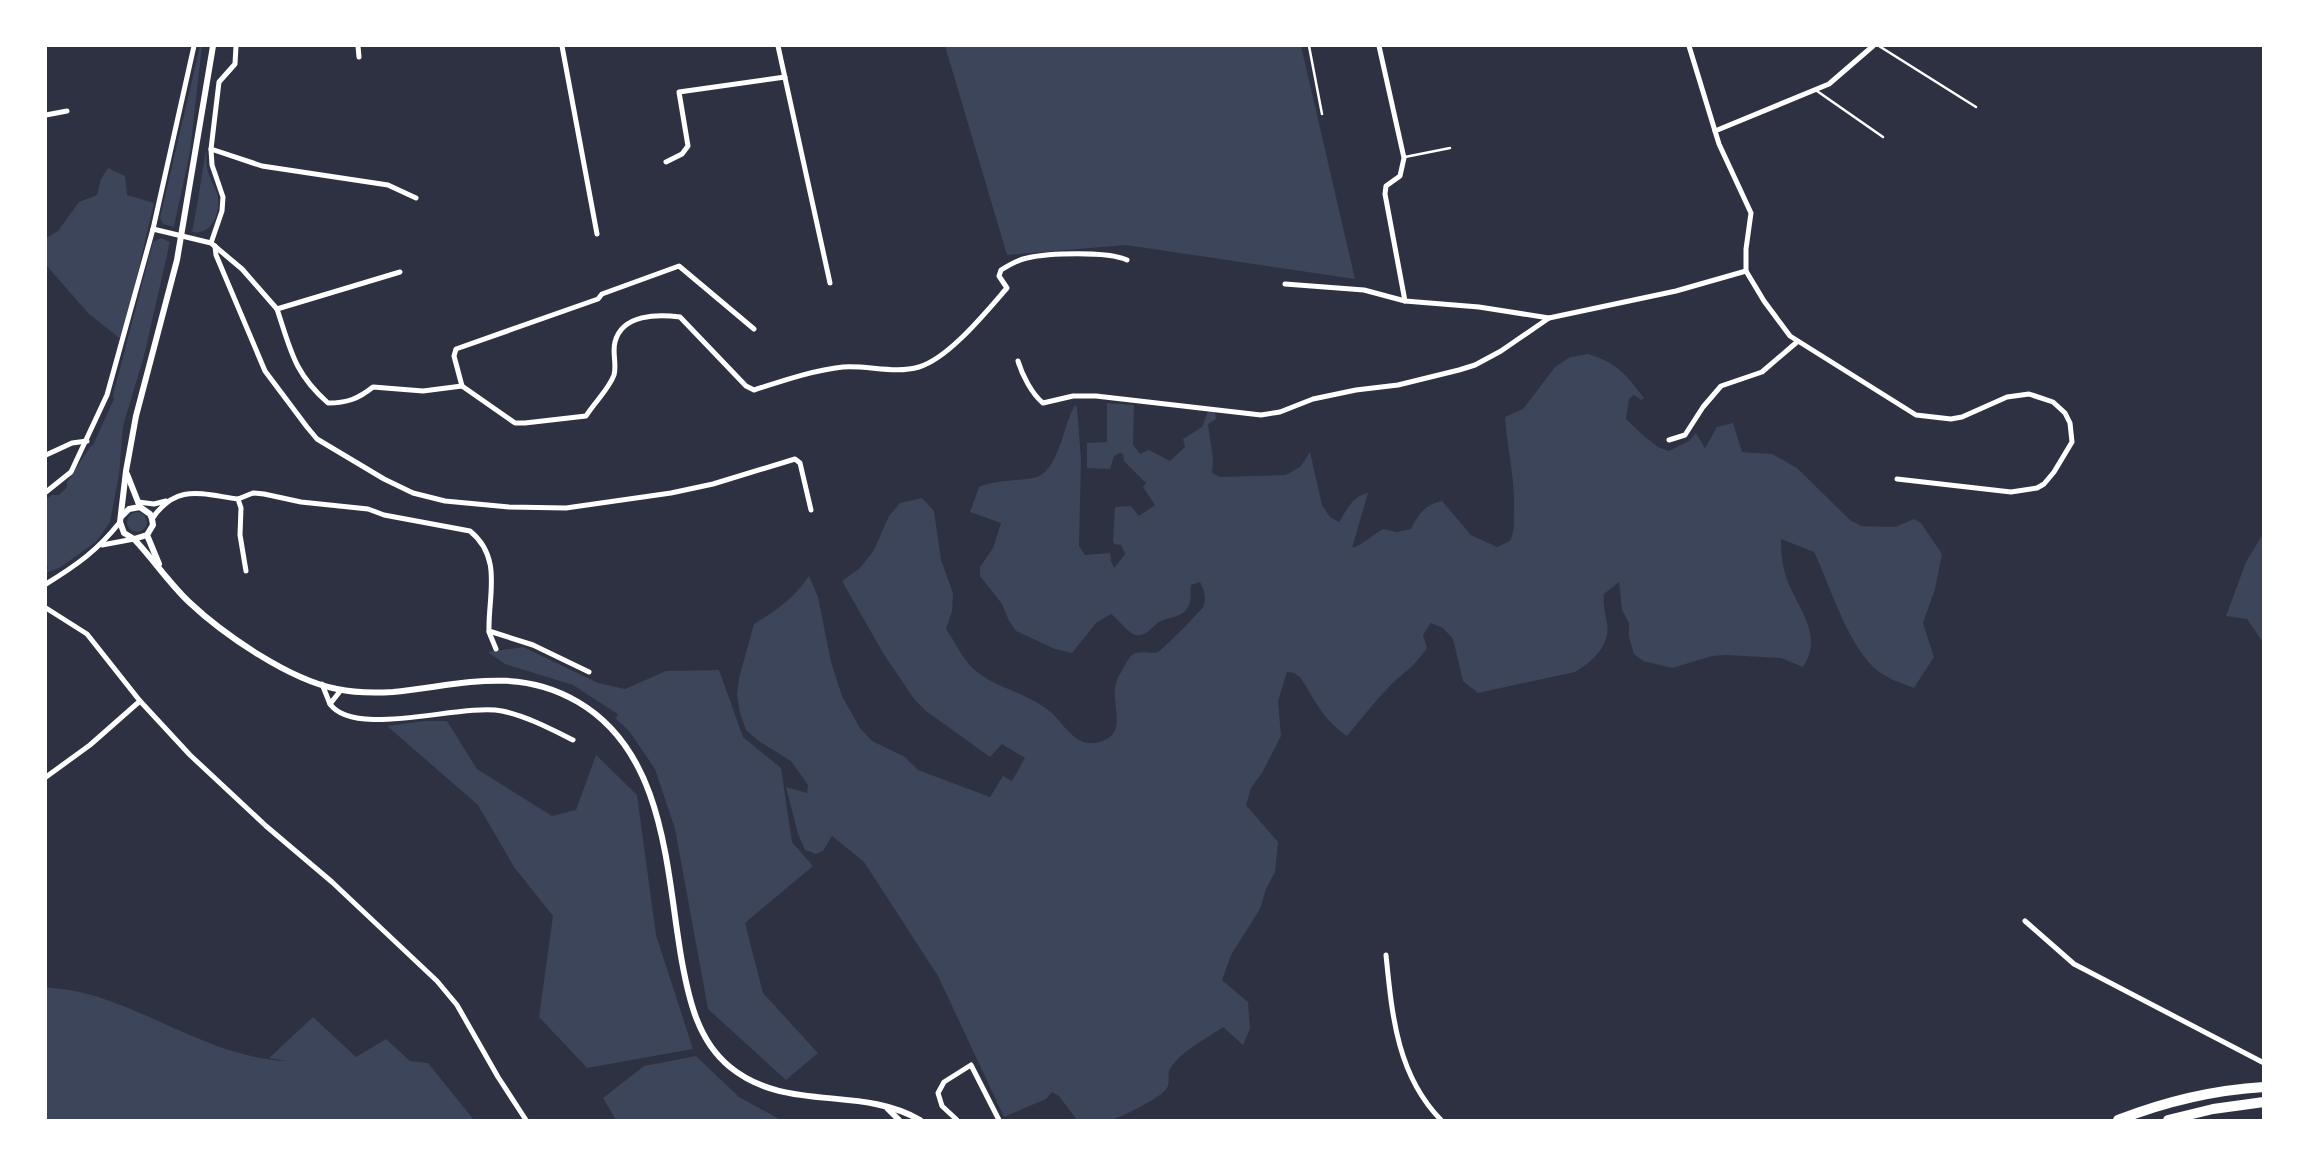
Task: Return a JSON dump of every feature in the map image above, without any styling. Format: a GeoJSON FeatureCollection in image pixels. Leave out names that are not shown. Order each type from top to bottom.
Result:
{"type":"FeatureCollection","features":[{"type":"Feature","properties":{"kind":"highway"},"geometry":{"type":"LineString","coordinates":[[2118,1121],[2175,1102],[2231,1089],[2263,1087]]}},
{"type":"Feature","properties":{"kind":"highway"},"geometry":{"type":"LineString","coordinates":[[2168,1121],[2213,1109],[2263,1102]]}},
{"type":"Feature","properties":{"kind":"street"},"geometry":{"type":"LineString","coordinates":[[46,492],[71,472],[107,395],[153,229],[194,46]]}},
{"type":"Feature","properties":{"kind":"street"},"geometry":{"type":"LineString","coordinates":[[214,46],[177,260],[136,416],[121,519],[124,533],[134,539],[190,603],[245,645],[296,674],[322,684],[341,690],[392,692],[487,680],[516,681],[539,686],[577,701],[605,723],[636,764],[652,801],[666,858],[687,991],[697,1020],[711,1046],[729,1066],[751,1081],[786,1094],[855,1100],[908,1114],[920,1121]]}},
{"type":"Feature","properties":{"kind":"street"},"geometry":{"type":"LineString","coordinates":[[236,46],[235,64],[219,82],[211,149],[212,165],[223,197],[213,245],[265,371],[317,439],[413,493],[445,501],[509,507],[566,508],[681,491],[795,459],[800,463],[811,510]]}},
{"type":"Feature","properties":{"kind":"street"},"geometry":{"type":"LineString","coordinates":[[358,46],[359,57]]}},
{"type":"Feature","properties":{"kind":"street"},"geometry":{"type":"LineString","coordinates":[[562,46],[597,234]]}},
{"type":"Feature","properties":{"kind":"street"},"geometry":{"type":"LineString","coordinates":[[778,46],[830,283]]}},
{"type":"Feature","properties":{"kind":"street"},"geometry":{"type":"LineString","coordinates":[[1380,46],[1404,158],[1400,176],[1385,189],[1405,301]]}},
{"type":"Feature","properties":{"kind":"street"},"geometry":{"type":"LineString","coordinates":[[1689,46],[1715,131],[1751,213],[1745,249],[1746,271],[1764,301],[1797,342],[1916,415],[1926,418],[1962,417],[2007,397],[2029,394],[2053,402],[2070,423],[2071,443],[2044,484],[2037,488],[2011,492],[1897,480]]}},
{"type":"Feature","properties":{"kind":"street"},"geometry":{"type":"LineString","coordinates":[[1715,131],[1817,91],[1841,75],[1873,46]]}},
{"type":"Feature","properties":{"kind":"street"},"geometry":{"type":"LineString","coordinates":[[666,162],[682,154],[688,146],[679,92],[785,77]]}},
{"type":"Feature","properties":{"kind":"street"},"geometry":{"type":"LineString","coordinates":[[46,115],[67,111]]}},
{"type":"Feature","properties":{"kind":"street"},"geometry":{"type":"LineString","coordinates":[[211,149],[262,166],[388,185],[416,198]]}},
{"type":"Feature","properties":{"kind":"street"},"geometry":{"type":"LineString","coordinates":[[153,229],[213,245],[242,269],[277,309],[297,368],[328,403],[357,399],[373,387],[423,391],[462,386]]}},
{"type":"Feature","properties":{"kind":"street"},"geometry":{"type":"LineString","coordinates":[[754,329],[679,266],[602,294],[598,299],[456,349],[454,356],[462,386],[514,423],[586,415],[615,373],[615,341],[621,330],[633,321],[649,315],[680,317],[746,386],[754,390],[839,368],[920,367],[941,354],[977,321],[1007,288],[999,276],[1001,270],[1016,261],[1047,255],[1107,254],[1128,260]]}},
{"type":"Feature","properties":{"kind":"street"},"geometry":{"type":"LineString","coordinates":[[1285,284],[1364,290],[1405,301],[1479,307],[1549,318],[1676,291],[1746,271]]}},
{"type":"Feature","properties":{"kind":"street"},"geometry":{"type":"LineString","coordinates":[[277,309],[400,272]]}},
{"type":"Feature","properties":{"kind":"street"},"geometry":{"type":"LineString","coordinates":[[1018,361],[1038,400],[1043,403],[1073,396],[1096,396],[1261,415],[1280,412],[1313,399],[1398,385],[1467,368],[1500,351],[1549,318]]}},
{"type":"Feature","properties":{"kind":"street"},"geometry":{"type":"LineString","coordinates":[[1669,440],[1685,435],[1721,386],[1762,372],[1797,342]]}},
{"type":"Feature","properties":{"kind":"street"},"geometry":{"type":"LineString","coordinates":[[46,455],[72,443],[87,441]]}},
{"type":"Feature","properties":{"kind":"street"},"geometry":{"type":"LineString","coordinates":[[126,471],[139,505],[152,519],[147,536],[161,569]]}},
{"type":"Feature","properties":{"kind":"street"},"geometry":{"type":"LineString","coordinates":[[46,584],[102,544],[129,509],[169,500],[179,494],[238,499],[253,493],[301,502],[368,509],[384,515],[470,531],[478,538],[487,552],[491,566],[493,587],[489,631],[496,649]]}},
{"type":"Feature","properties":{"kind":"street"},"geometry":{"type":"LineString","coordinates":[[238,499],[246,571]]}},
{"type":"Feature","properties":{"kind":"street"},"geometry":{"type":"LineString","coordinates":[[152,519],[169,500]]}},
{"type":"Feature","properties":{"kind":"street"},"geometry":{"type":"LineString","coordinates":[[102,544],[147,536]]}},
{"type":"Feature","properties":{"kind":"street"},"geometry":{"type":"LineString","coordinates":[[46,608],[87,634],[140,701],[190,755],[438,981],[457,1005],[526,1121]]}},
{"type":"Feature","properties":{"kind":"street"},"geometry":{"type":"LineString","coordinates":[[489,631],[533,645],[589,671]]}},
{"type":"Feature","properties":{"kind":"street"},"geometry":{"type":"LineString","coordinates":[[322,684],[330,704],[344,716],[393,720],[454,711],[502,711],[573,740]]}},
{"type":"Feature","properties":{"kind":"street"},"geometry":{"type":"LineString","coordinates":[[330,704],[341,690]]}},
{"type":"Feature","properties":{"kind":"street"},"geometry":{"type":"LineString","coordinates":[[46,777],[90,745],[140,701]]}},
{"type":"Feature","properties":{"kind":"street"},"geometry":{"type":"LineString","coordinates":[[2025,921],[2074,964],[2263,1063]]}},
{"type":"Feature","properties":{"kind":"street"},"geometry":{"type":"LineString","coordinates":[[1386,955],[1396,1037],[1403,1059],[1441,1121]]}},
{"type":"Feature","properties":{"kind":"street"},"geometry":{"type":"LineString","coordinates":[[957,1121],[942,1106],[938,1093],[944,1082],[971,1065],[999,1121]]}},
{"type":"Feature","properties":{"kind":"street"},"geometry":{"type":"LineString","coordinates":[[887,1108],[899,1121]]}},
{"type":"Feature","properties":{"kind":"lane"},"geometry":{"type":"LineString","coordinates":[[1309,46],[1322,114]]}},
{"type":"Feature","properties":{"kind":"lane"},"geometry":{"type":"LineString","coordinates":[[1879,46],[1976,107]]}},
{"type":"Feature","properties":{"kind":"lane"},"geometry":{"type":"LineString","coordinates":[[1817,91],[1883,138]]}},
{"type":"Feature","properties":{"kind":"lane"},"geometry":{"type":"LineString","coordinates":[[1404,158],[1450,148]]}},
{"type":"Feature","properties":{"kind":"shaded area"},"geometry":{"type":"Polygon","coordinates":[[[200,46],[190,152],[174,227],[163,224],[160,218],[200,46]]]}},
{"type":"Feature","properties":{"kind":"shaded area"},"geometry":{"type":"Polygon","coordinates":[[[945,46],[1301,46],[1355,279],[1126,245],[1007,255],[945,46]]]}},
{"type":"Feature","properties":{"kind":"shaded area"},"geometry":{"type":"Polygon","coordinates":[[[206,150],[208,170],[217,193],[217,214],[205,230],[192,232],[196,211],[206,150]]]}},
{"type":"Feature","properties":{"kind":"shaded area"},"geometry":{"type":"Polygon","coordinates":[[[108,168],[125,176],[127,195],[154,203],[122,340],[89,314],[46,265],[46,238],[58,231],[79,202],[97,195],[101,179],[108,168]]]}},
{"type":"Feature","properties":{"kind":"shaded area"},"geometry":{"type":"Polygon","coordinates":[[[161,238],[170,242],[144,356],[123,426],[119,475],[110,522],[97,541],[61,567],[46,573],[46,499],[59,495],[67,487],[67,482],[93,445],[114,399],[153,242],[161,238]]]}},
{"type":"Feature","properties":{"kind":"shaded area"},"geometry":{"type":"Polygon","coordinates":[[[1588,354],[1607,361],[1621,371],[1644,398],[1641,400],[1634,395],[1629,399],[1626,419],[1658,447],[1669,451],[1689,441],[1696,433],[1705,448],[1717,427],[1733,423],[1742,452],[1772,454],[1797,468],[1850,520],[1861,526],[1895,527],[1914,519],[1921,523],[1942,554],[1935,589],[1923,623],[1934,657],[1914,688],[1888,677],[1872,665],[1851,637],[1814,552],[1781,539],[1785,573],[1810,630],[1809,654],[1803,667],[1781,658],[1726,655],[1712,656],[1672,668],[1643,661],[1634,654],[1629,637],[1629,623],[1622,610],[1619,582],[1604,594],[1607,631],[1603,646],[1594,658],[1575,672],[1478,693],[1463,681],[1453,639],[1443,628],[1431,623],[1423,635],[1427,648],[1423,654],[1383,693],[1347,736],[1325,716],[1300,677],[1287,672],[1278,701],[1281,736],[1251,788],[1246,805],[1278,842],[1275,872],[1260,909],[1231,955],[1222,980],[1248,1002],[1250,1029],[1243,1045],[1223,1027],[1176,1061],[1170,1070],[1167,1088],[1157,1097],[1110,1120],[1077,1120],[1059,1096],[1052,1092],[1046,1099],[1004,1117],[938,976],[864,862],[832,836],[823,851],[816,854],[805,850],[786,787],[807,793],[808,785],[791,761],[746,730],[740,713],[737,695],[739,678],[754,624],[784,603],[809,576],[818,597],[831,662],[842,696],[860,728],[872,741],[905,757],[918,770],[990,797],[1003,776],[1012,781],[1025,758],[1002,744],[990,757],[926,711],[914,699],[883,653],[842,581],[860,568],[874,550],[889,516],[900,503],[922,498],[934,511],[941,560],[953,593],[952,611],[946,629],[968,663],[986,678],[1043,706],[1076,738],[1094,743],[1105,740],[1116,728],[1116,683],[1129,658],[1138,652],[1155,653],[1161,650],[1201,610],[1205,597],[1200,582],[1191,585],[1190,602],[1185,611],[1159,622],[1140,635],[1130,632],[1111,614],[1096,623],[1072,653],[1055,649],[1016,631],[1009,621],[1002,604],[980,576],[980,567],[993,548],[1001,523],[970,512],[979,487],[1033,478],[1049,468],[1075,405],[1081,460],[1079,546],[1085,555],[1110,553],[1114,568],[1125,554],[1121,545],[1114,544],[1113,541],[1115,507],[1131,506],[1139,516],[1155,505],[1143,487],[1146,483],[1124,461],[1123,454],[1114,456],[1110,469],[1087,468],[1087,443],[1107,442],[1107,403],[1134,405],[1133,445],[1140,454],[1149,450],[1170,461],[1185,447],[1183,439],[1202,427],[1208,411],[1215,412],[1216,419],[1208,424],[1213,459],[1212,473],[1220,477],[1286,475],[1300,467],[1310,452],[1322,505],[1330,517],[1339,522],[1354,500],[1368,493],[1352,548],[1383,529],[1397,532],[1411,529],[1423,510],[1442,501],[1471,535],[1497,547],[1510,541],[1514,525],[1513,486],[1505,417],[1523,409],[1555,367],[1570,357],[1588,354]]]}},
{"type":"Feature","properties":{"kind":"shaded area"},"geometry":{"type":"Polygon","coordinates":[[[133,512],[141,512],[147,522],[141,532],[133,532],[127,526],[127,518],[133,512]]]}},
{"type":"Feature","properties":{"kind":"shaded area"},"geometry":{"type":"Polygon","coordinates":[[[2263,534],[2263,642],[2247,619],[2226,616],[2246,562],[2263,534]]]}},
{"type":"Feature","properties":{"kind":"shaded area"},"geometry":{"type":"Polygon","coordinates":[[[523,647],[598,683],[625,689],[666,671],[719,670],[743,737],[781,768],[792,842],[813,866],[745,923],[763,993],[818,1053],[786,1080],[708,1009],[675,829],[655,769],[629,731],[615,718],[618,715],[616,713],[573,685],[505,664],[488,652],[523,647]]]}},
{"type":"Feature","properties":{"kind":"shaded area"},"geometry":{"type":"Polygon","coordinates":[[[447,721],[477,769],[552,816],[576,810],[596,755],[637,795],[656,935],[693,1049],[587,1068],[539,1017],[553,916],[514,867],[478,805],[387,726],[447,721]]]}},
{"type":"Feature","properties":{"kind":"shaded area"},"geometry":{"type":"Polygon","coordinates":[[[46,987],[83,993],[113,1002],[210,1043],[260,1058],[286,1061],[269,1058],[313,1017],[356,1057],[386,1039],[410,1061],[428,1063],[474,1120],[46,1120],[46,987]]]}},
{"type":"Feature","properties":{"kind":"shaded area"},"geometry":{"type":"Polygon","coordinates":[[[696,1056],[739,1097],[781,1120],[616,1120],[603,1098],[644,1066],[696,1056]]]}}]}
